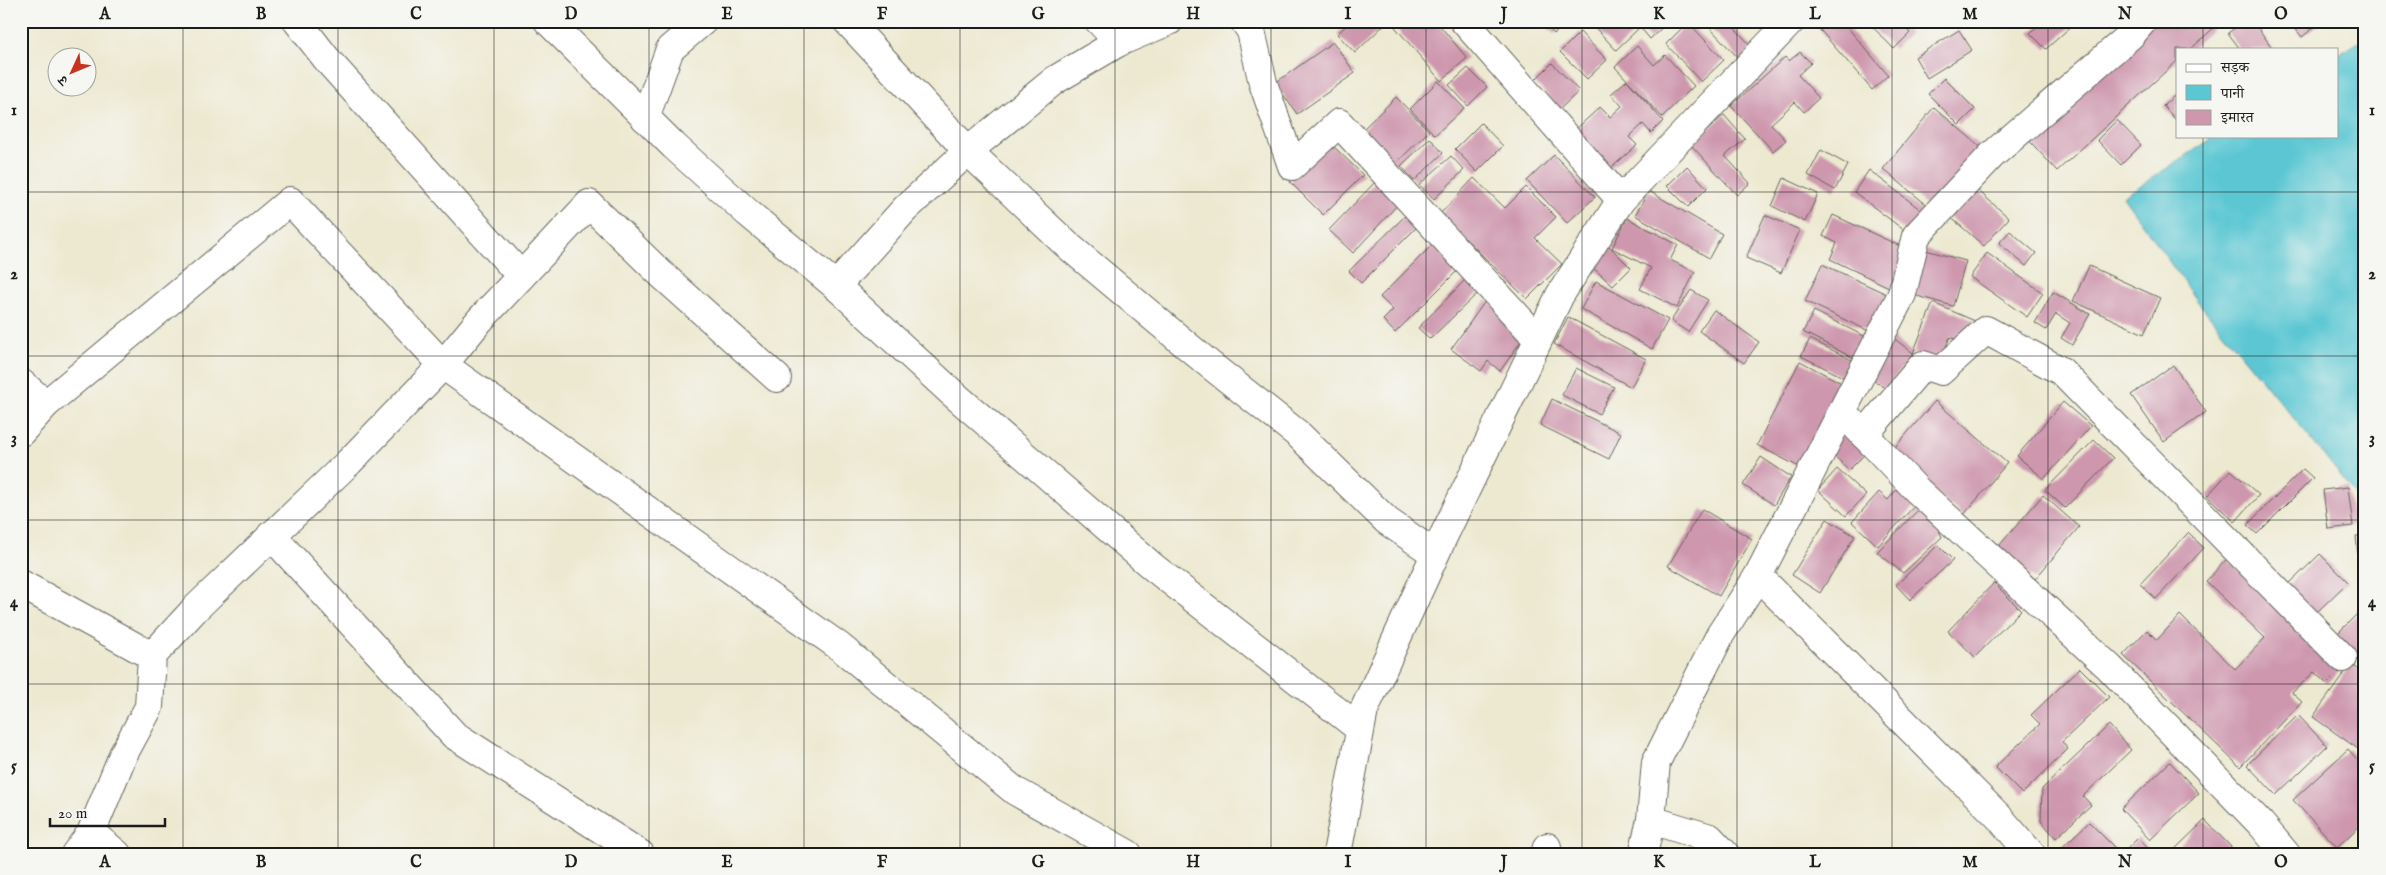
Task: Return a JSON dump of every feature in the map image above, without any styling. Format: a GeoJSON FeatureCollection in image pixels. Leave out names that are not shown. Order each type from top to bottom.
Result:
{"type":"FeatureCollection","features":[{"type":"Feature","properties":{"kind":"street"},"geometry":{"type":"LineString","coordinates":[[296,21],[329,62],[521,276]]}},
{"type":"Feature","properties":{"kind":"street"},"geometry":{"type":"LineString","coordinates":[[548,21],[645,118],[748,213],[836,286],[950,391],[1152,567],[1360,729]]}},
{"type":"Feature","properties":{"kind":"street"},"geometry":{"type":"LineString","coordinates":[[645,118],[670,49],[703,21]]}},
{"type":"Feature","properties":{"kind":"street"},"geometry":{"type":"LineString","coordinates":[[847,21],[968,151],[1066,244],[1298,436],[1387,521],[1435,554]]}},
{"type":"Feature","properties":{"kind":"street"},"geometry":{"type":"LineString","coordinates":[[1100,21],[1119,42]]}},
{"type":"Feature","properties":{"kind":"street"},"geometry":{"type":"LineString","coordinates":[[836,286],[906,209],[968,151],[1055,80],[1119,42],[1169,21]]}},
{"type":"Feature","properties":{"kind":"street"},"geometry":{"type":"LineString","coordinates":[[1244,21],[1251,32],[1263,83],[1292,166],[1339,123],[1538,339]]}},
{"type":"Feature","properties":{"kind":"street"},"geometry":{"type":"LineString","coordinates":[[1464,21],[1622,200]]}},
{"type":"Feature","properties":{"kind":"street"},"geometry":{"type":"LineString","coordinates":[[1337,854],[1364,710],[1435,554],[1560,294],[1622,200],[1791,21]]}},
{"type":"Feature","properties":{"kind":"street"},"geometry":{"type":"LineString","coordinates":[[1642,854],[1650,820],[1656,762],[1720,635],[1758,576],[1902,294],[1916,236],[1992,155],[2131,35],[2143,21]]}},
{"type":"Feature","properties":{"kind":"street"},"geometry":{"type":"LineString","coordinates":[[21,432],[46,404],[290,202],[443,365],[840,648],[1015,791],[1128,854]]}},
{"type":"Feature","properties":{"kind":"street"},"geometry":{"type":"LineString","coordinates":[[117,854],[83,843],[123,754],[149,707],[152,656],[196,608],[349,462],[443,365],[478,321],[589,204],[660,274],[777,378]]}},
{"type":"Feature","properties":{"kind":"street"},"geometry":{"type":"LineString","coordinates":[[1864,435],[1923,365],[1941,370],[1986,330],[2061,371],[2343,658]]}},
{"type":"Feature","properties":{"kind":"street"},"geometry":{"type":"LineString","coordinates":[[21,383],[46,404]]}},
{"type":"Feature","properties":{"kind":"street"},"geometry":{"type":"LineString","coordinates":[[1842,413],[1918,491],[2109,667],[2261,824],[2286,854]]}},
{"type":"Feature","properties":{"kind":"street"},"geometry":{"type":"LineString","coordinates":[[271,535],[454,735],[640,854]]}},
{"type":"Feature","properties":{"kind":"street"},"geometry":{"type":"LineString","coordinates":[[1758,576],[1998,816],[2031,854]]}},
{"type":"Feature","properties":{"kind":"street"},"geometry":{"type":"LineString","coordinates":[[21,584],[152,656]]}},
{"type":"Feature","properties":{"kind":"street"},"geometry":{"type":"LineString","coordinates":[[1650,820],[1710,838],[1725,854]]}},
{"type":"Feature","properties":{"kind":"water"},"geometry":{"type":"Polygon","coordinates":[[[2365,38],[2365,505],[2199,303],[2123,197],[2213,138],[2338,138],[2338,55],[2365,38]]]}},
{"type":"Feature","properties":{"kind":"building"},"geometry":{"type":"Polygon","coordinates":[[[1351,21],[1388,21],[1355,53],[1337,34],[1351,21]]]}},
{"type":"Feature","properties":{"kind":"building"},"geometry":{"type":"Polygon","coordinates":[[[1390,21],[1436,21],[1467,58],[1441,81],[1390,21]]]}},
{"type":"Feature","properties":{"kind":"building"},"geometry":{"type":"Polygon","coordinates":[[[1542,21],[1569,21],[1554,34],[1542,21]]]}},
{"type":"Feature","properties":{"kind":"building"},"geometry":{"type":"Polygon","coordinates":[[[1589,21],[1669,21],[1650,39],[1640,27],[1616,50],[1589,21]]]}},
{"type":"Feature","properties":{"kind":"building"},"geometry":{"type":"Polygon","coordinates":[[[1717,21],[1728,21],[1756,51],[1743,63],[1710,28],[1717,21]]]}},
{"type":"Feature","properties":{"kind":"building"},"geometry":{"type":"Polygon","coordinates":[[[1818,21],[1842,21],[1888,75],[1872,90],[1815,24],[1818,21]]]}},
{"type":"Feature","properties":{"kind":"building"},"geometry":{"type":"Polygon","coordinates":[[[1867,21],[1899,21],[1910,33],[1894,49],[1867,21]]]}},
{"type":"Feature","properties":{"kind":"building"},"geometry":{"type":"Polygon","coordinates":[[[2043,21],[2077,21],[2046,49],[2030,33],[2043,21]]]}},
{"type":"Feature","properties":{"kind":"building"},"geometry":{"type":"Polygon","coordinates":[[[2153,21],[2221,21],[2192,48],[2176,48],[2176,62],[2057,171],[2026,137],[2153,21]]]}},
{"type":"Feature","properties":{"kind":"building"},"geometry":{"type":"Polygon","coordinates":[[[2244,21],[2253,21],[2272,48],[2239,48],[2228,33],[2244,21]]]}},
{"type":"Feature","properties":{"kind":"building"},"geometry":{"type":"Polygon","coordinates":[[[2289,21],[2322,21],[2302,37],[2289,21]]]}},
{"type":"Feature","properties":{"kind":"building"},"geometry":{"type":"Polygon","coordinates":[[[1688,22],[1724,60],[1701,82],[1666,44],[1688,22]]]}},
{"type":"Feature","properties":{"kind":"building"},"geometry":{"type":"Polygon","coordinates":[[[1959,30],[1972,50],[1927,78],[1915,57],[1959,30]]]}},
{"type":"Feature","properties":{"kind":"building"},"geometry":{"type":"Polygon","coordinates":[[[1580,32],[1607,60],[1587,79],[1560,52],[1580,32]]]}},
{"type":"Feature","properties":{"kind":"building"},"geometry":{"type":"Polygon","coordinates":[[[1333,42],[1355,73],[1297,114],[1275,83],[1333,42]]]}},
{"type":"Feature","properties":{"kind":"building"},"geometry":{"type":"Polygon","coordinates":[[[1637,46],[1654,65],[1665,55],[1694,86],[1662,117],[1615,67],[1637,46]]]}},
{"type":"Feature","properties":{"kind":"building"},"geometry":{"type":"Polygon","coordinates":[[[1800,52],[1811,63],[1798,75],[1819,98],[1804,112],[1795,102],[1771,124],[1786,140],[1773,151],[1731,106],[1785,57],[1789,61],[1800,52]]]}},
{"type":"Feature","properties":{"kind":"building"},"geometry":{"type":"Polygon","coordinates":[[[1552,63],[1579,91],[1560,109],[1534,81],[1552,63]]]}},
{"type":"Feature","properties":{"kind":"building"},"geometry":{"type":"Polygon","coordinates":[[[1468,68],[1487,87],[1468,106],[1449,85],[1468,68]]]}},
{"type":"Feature","properties":{"kind":"building"},"geometry":{"type":"Polygon","coordinates":[[[1944,78],[1975,109],[1959,125],[1928,94],[1944,78]]]}},
{"type":"Feature","properties":{"kind":"building"},"geometry":{"type":"Polygon","coordinates":[[[1627,80],[1663,121],[1651,133],[1643,124],[1629,137],[1637,145],[1610,169],[1575,130],[1600,107],[1610,117],[1622,106],[1611,94],[1627,80]]]}},
{"type":"Feature","properties":{"kind":"building"},"geometry":{"type":"Polygon","coordinates":[[[1438,81],[1464,108],[1435,135],[1410,109],[1438,81]]]}},
{"type":"Feature","properties":{"kind":"building"},"geometry":{"type":"Polygon","coordinates":[[[2176,94],[2176,120],[2163,106],[2176,94]]]}},
{"type":"Feature","properties":{"kind":"building"},"geometry":{"type":"Polygon","coordinates":[[[1396,97],[1429,131],[1393,166],[1360,132],[1396,97]]]}},
{"type":"Feature","properties":{"kind":"building"},"geometry":{"type":"Polygon","coordinates":[[[1934,107],[1983,149],[1933,210],[1883,169],[1934,107]]]}},
{"type":"Feature","properties":{"kind":"building"},"geometry":{"type":"Polygon","coordinates":[[[1724,115],[1745,139],[1725,156],[1750,183],[1737,195],[1691,145],[1724,115]]]}},
{"type":"Feature","properties":{"kind":"building"},"geometry":{"type":"Polygon","coordinates":[[[2117,120],[2141,145],[2121,165],[2097,140],[2117,120]]]}},
{"type":"Feature","properties":{"kind":"building"},"geometry":{"type":"Polygon","coordinates":[[[1481,123],[1503,146],[1477,172],[1455,149],[1481,123]]]}},
{"type":"Feature","properties":{"kind":"building"},"geometry":{"type":"Polygon","coordinates":[[[1430,138],[1443,153],[1414,181],[1401,166],[1430,138]]]}},
{"type":"Feature","properties":{"kind":"building"},"geometry":{"type":"Polygon","coordinates":[[[1329,142],[1363,175],[1323,215],[1290,182],[1329,142]]]}},
{"type":"Feature","properties":{"kind":"building"},"geometry":{"type":"Polygon","coordinates":[[[1821,150],[1848,165],[1835,190],[1808,175],[1821,150]]]}},
{"type":"Feature","properties":{"kind":"building"},"geometry":{"type":"Polygon","coordinates":[[[1554,155],[1595,197],[1567,223],[1527,181],[1554,155]]]}},
{"type":"Feature","properties":{"kind":"building"},"geometry":{"type":"Polygon","coordinates":[[[1451,156],[1464,170],[1434,199],[1419,185],[1451,156]]]}},
{"type":"Feature","properties":{"kind":"building"},"geometry":{"type":"Polygon","coordinates":[[[1687,166],[1707,188],[1688,207],[1667,186],[1687,166]]]}},
{"type":"Feature","properties":{"kind":"building"},"geometry":{"type":"Polygon","coordinates":[[[1869,170],[1925,213],[1909,234],[1854,192],[1869,170]]]}},
{"type":"Feature","properties":{"kind":"building"},"geometry":{"type":"Polygon","coordinates":[[[1379,178],[1402,200],[1353,253],[1329,230],[1379,178]]]}},
{"type":"Feature","properties":{"kind":"building"},"geometry":{"type":"Polygon","coordinates":[[[1474,178],[1505,208],[1526,187],[1556,217],[1535,238],[1562,264],[1527,299],[1440,214],[1474,178]]]}},
{"type":"Feature","properties":{"kind":"building"},"geometry":{"type":"Polygon","coordinates":[[[1784,178],[1818,194],[1805,222],[1772,206],[1784,178]]]}},
{"type":"Feature","properties":{"kind":"building"},"geometry":{"type":"Polygon","coordinates":[[[1973,186],[2009,218],[1984,246],[1948,215],[1973,186]]]}},
{"type":"Feature","properties":{"kind":"building"},"geometry":{"type":"Polygon","coordinates":[[[1649,191],[1722,234],[1709,258],[1635,215],[1649,191]]]}},
{"type":"Feature","properties":{"kind":"building"},"geometry":{"type":"Polygon","coordinates":[[[1410,211],[1421,223],[1361,283],[1349,271],[1410,211]]]}},
{"type":"Feature","properties":{"kind":"building"},"geometry":{"type":"Polygon","coordinates":[[[1765,215],[1800,230],[1781,273],[1746,258],[1765,215]]]}},
{"type":"Feature","properties":{"kind":"building"},"geometry":{"type":"Polygon","coordinates":[[[1833,215],[1911,251],[1893,289],[1830,259],[1837,243],[1823,236],[1833,215]]]}},
{"type":"Feature","properties":{"kind":"building"},"geometry":{"type":"Polygon","coordinates":[[[1627,218],[1678,245],[1670,260],[1695,272],[1677,308],[1640,289],[1651,268],[1612,248],[1627,218]]]}},
{"type":"Feature","properties":{"kind":"building"},"geometry":{"type":"Polygon","coordinates":[[[2010,231],[2036,253],[2026,266],[1999,243],[2010,231]]]}},
{"type":"Feature","properties":{"kind":"building"},"geometry":{"type":"Polygon","coordinates":[[[1434,243],[1460,268],[1395,333],[1383,320],[1393,310],[1380,297],[1434,243]]]}},
{"type":"Feature","properties":{"kind":"building"},"geometry":{"type":"Polygon","coordinates":[[[1607,244],[1631,268],[1613,286],[1589,264],[1607,244]]]}},
{"type":"Feature","properties":{"kind":"building"},"geometry":{"type":"Polygon","coordinates":[[[1922,249],[1966,261],[1953,306],[1910,294],[1922,249]]]}},
{"type":"Feature","properties":{"kind":"building"},"geometry":{"type":"Polygon","coordinates":[[[1987,253],[2043,293],[2027,317],[1970,277],[1987,253]]]}},
{"type":"Feature","properties":{"kind":"building"},"geometry":{"type":"Polygon","coordinates":[[[1822,264],[1893,297],[1875,334],[1805,301],[1822,264]]]}},
{"type":"Feature","properties":{"kind":"building"},"geometry":{"type":"Polygon","coordinates":[[[2089,266],[2160,298],[2144,334],[2073,301],[2089,266]]]}},
{"type":"Feature","properties":{"kind":"building"},"geometry":{"type":"Polygon","coordinates":[[[1469,276],[1482,289],[1430,339],[1418,328],[1469,276]]]}},
{"type":"Feature","properties":{"kind":"building"},"geometry":{"type":"Polygon","coordinates":[[[1596,281],[1668,320],[1652,349],[1581,309],[1596,281]]]}},
{"type":"Feature","properties":{"kind":"building"},"geometry":{"type":"Polygon","coordinates":[[[1691,290],[1708,300],[1688,332],[1671,321],[1691,290]]]}},
{"type":"Feature","properties":{"kind":"building"},"geometry":{"type":"Polygon","coordinates":[[[2053,292],[2090,314],[2072,345],[2061,338],[2070,323],[2056,314],[2046,330],[2035,323],[2053,292]]]}},
{"type":"Feature","properties":{"kind":"building"},"geometry":{"type":"Polygon","coordinates":[[[1486,300],[1529,330],[1500,371],[1488,361],[1481,371],[1451,349],[1486,300]]]}},
{"type":"Feature","properties":{"kind":"building"},"geometry":{"type":"Polygon","coordinates":[[[1933,303],[1975,321],[1966,344],[1950,337],[1939,363],[1913,353],[1933,303]]]}},
{"type":"Feature","properties":{"kind":"building"},"geometry":{"type":"Polygon","coordinates":[[[1714,310],[1759,342],[1744,363],[1699,331],[1714,310]]]}},
{"type":"Feature","properties":{"kind":"building"},"geometry":{"type":"Polygon","coordinates":[[[1814,311],[1868,338],[1857,360],[1803,332],[1814,311]]]}},
{"type":"Feature","properties":{"kind":"building"},"geometry":{"type":"Polygon","coordinates":[[[1568,317],[1646,359],[1631,387],[1554,344],[1568,317]]]}},
{"type":"Feature","properties":{"kind":"building"},"geometry":{"type":"Polygon","coordinates":[[[1892,337],[1913,353],[1886,389],[1864,373],[1892,337]]]}},
{"type":"Feature","properties":{"kind":"building"},"geometry":{"type":"Polygon","coordinates":[[[1810,339],[1860,364],[1851,381],[1801,356],[1810,339]]]}},
{"type":"Feature","properties":{"kind":"building"},"geometry":{"type":"Polygon","coordinates":[[[1800,361],[1849,387],[1805,470],[1757,445],[1800,361]]]}},
{"type":"Feature","properties":{"kind":"building"},"geometry":{"type":"Polygon","coordinates":[[[2173,365],[2206,412],[2164,442],[2131,395],[2173,365]]]}},
{"type":"Feature","properties":{"kind":"building"},"geometry":{"type":"Polygon","coordinates":[[[1576,368],[1614,387],[1599,414],[1562,395],[1576,368]]]}},
{"type":"Feature","properties":{"kind":"building"},"geometry":{"type":"Polygon","coordinates":[[[1552,399],[1621,433],[1609,459],[1540,425],[1552,399]]]}},
{"type":"Feature","properties":{"kind":"building"},"geometry":{"type":"Polygon","coordinates":[[[1935,401],[2007,463],[1963,516],[1890,453],[1935,401]]]}},
{"type":"Feature","properties":{"kind":"building"},"geometry":{"type":"Polygon","coordinates":[[[2063,402],[2091,426],[2044,479],[2017,456],[2063,402]]]}},
{"type":"Feature","properties":{"kind":"building"},"geometry":{"type":"Polygon","coordinates":[[[1850,427],[1871,448],[1849,470],[1828,450],[1850,427]]]}},
{"type":"Feature","properties":{"kind":"building"},"geometry":{"type":"Polygon","coordinates":[[[2094,440],[2113,458],[2065,508],[2045,490],[2094,440]]]}},
{"type":"Feature","properties":{"kind":"building"},"geometry":{"type":"Polygon","coordinates":[[[1761,457],[1791,477],[1774,505],[1743,485],[1761,457]]]}},
{"type":"Feature","properties":{"kind":"building"},"geometry":{"type":"Polygon","coordinates":[[[1837,469],[1866,495],[1846,516],[1818,490],[1837,469]]]}},
{"type":"Feature","properties":{"kind":"building"},"geometry":{"type":"Polygon","coordinates":[[[2303,469],[2313,478],[2257,534],[2247,525],[2303,469]]]}},
{"type":"Feature","properties":{"kind":"building"},"geometry":{"type":"Polygon","coordinates":[[[2231,470],[2259,495],[2235,522],[2207,496],[2231,470]]]}},
{"type":"Feature","properties":{"kind":"building"},"geometry":{"type":"Polygon","coordinates":[[[2348,487],[2353,526],[2328,529],[2323,490],[2348,487]]]}},
{"type":"Feature","properties":{"kind":"building"},"geometry":{"type":"Polygon","coordinates":[[[1898,488],[1916,504],[1878,546],[1852,522],[1879,492],[1888,500],[1898,488]]]}},
{"type":"Feature","properties":{"kind":"building"},"geometry":{"type":"Polygon","coordinates":[[[2043,495],[2079,527],[2035,579],[1998,547],[2043,495]]]}},
{"type":"Feature","properties":{"kind":"building"},"geometry":{"type":"Polygon","coordinates":[[[1925,503],[1942,537],[1903,573],[1877,552],[1925,503]]]}},
{"type":"Feature","properties":{"kind":"building"},"geometry":{"type":"Polygon","coordinates":[[[1702,509],[1752,539],[1719,596],[1668,566],[1702,509]]]}},
{"type":"Feature","properties":{"kind":"building"},"geometry":{"type":"Polygon","coordinates":[[[1827,519],[1855,536],[1820,593],[1792,575],[1827,519]]]}},
{"type":"Feature","properties":{"kind":"building"},"geometry":{"type":"Polygon","coordinates":[[[2188,533],[2204,548],[2156,599],[2140,584],[2188,533]]]}},
{"type":"Feature","properties":{"kind":"building"},"geometry":{"type":"Polygon","coordinates":[[[2365,535],[2365,565],[2359,566],[2356,536],[2365,535]]]}},
{"type":"Feature","properties":{"kind":"building"},"geometry":{"type":"Polygon","coordinates":[[[1938,545],[1953,560],[1910,600],[1896,585],[1938,545]]]}},
{"type":"Feature","properties":{"kind":"building"},"geometry":{"type":"Polygon","coordinates":[[[2320,554],[2348,582],[2316,613],[2288,585],[2320,554]]]}},
{"type":"Feature","properties":{"kind":"building"},"geometry":{"type":"Polygon","coordinates":[[[2227,559],[2342,669],[2327,684],[2314,672],[2292,693],[2302,702],[2240,767],[2123,655],[2147,630],[2157,640],[2180,615],[2235,669],[2265,638],[2206,581],[2227,559]]]}},
{"type":"Feature","properties":{"kind":"building"},"geometry":{"type":"Polygon","coordinates":[[[1994,583],[2021,610],[1975,657],[1948,631],[1994,583]]]}},
{"type":"Feature","properties":{"kind":"building"},"geometry":{"type":"Polygon","coordinates":[[[2365,606],[2365,667],[2335,636],[2365,606]]]}},
{"type":"Feature","properties":{"kind":"building"},"geometry":{"type":"Polygon","coordinates":[[[2351,664],[2365,674],[2365,754],[2313,717],[2351,664]]]}},
{"type":"Feature","properties":{"kind":"building"},"geometry":{"type":"Polygon","coordinates":[[[2080,668],[2109,697],[2062,742],[2068,749],[2022,794],[1995,767],[2040,724],[2031,715],[2080,668]]]}},
{"type":"Feature","properties":{"kind":"building"},"geometry":{"type":"Polygon","coordinates":[[[2298,715],[2327,746],[2276,795],[2247,765],[2298,715]]]}},
{"type":"Feature","properties":{"kind":"building"},"geometry":{"type":"Polygon","coordinates":[[[2109,725],[2131,750],[2083,796],[2091,805],[2056,838],[2041,821],[2042,789],[2109,725]]]}},
{"type":"Feature","properties":{"kind":"building"},"geometry":{"type":"Polygon","coordinates":[[[2348,749],[2365,768],[2365,821],[2337,847],[2293,800],[2348,749]]]}},
{"type":"Feature","properties":{"kind":"building"},"geometry":{"type":"Polygon","coordinates":[[[2170,762],[2199,793],[2150,840],[2121,809],[2170,762]]]}},
{"type":"Feature","properties":{"kind":"building"},"geometry":{"type":"Polygon","coordinates":[[[2205,820],[2233,849],[2228,854],[2170,854],[2205,820]]]}},
{"type":"Feature","properties":{"kind":"building"},"geometry":{"type":"Polygon","coordinates":[[[2089,822],[2119,852],[2055,854],[2089,822]]]}},
{"type":"Feature","properties":{"kind":"building"},"geometry":{"type":"Polygon","coordinates":[[[2138,838],[2153,854],[2122,854],[2138,838]]]}}]}
